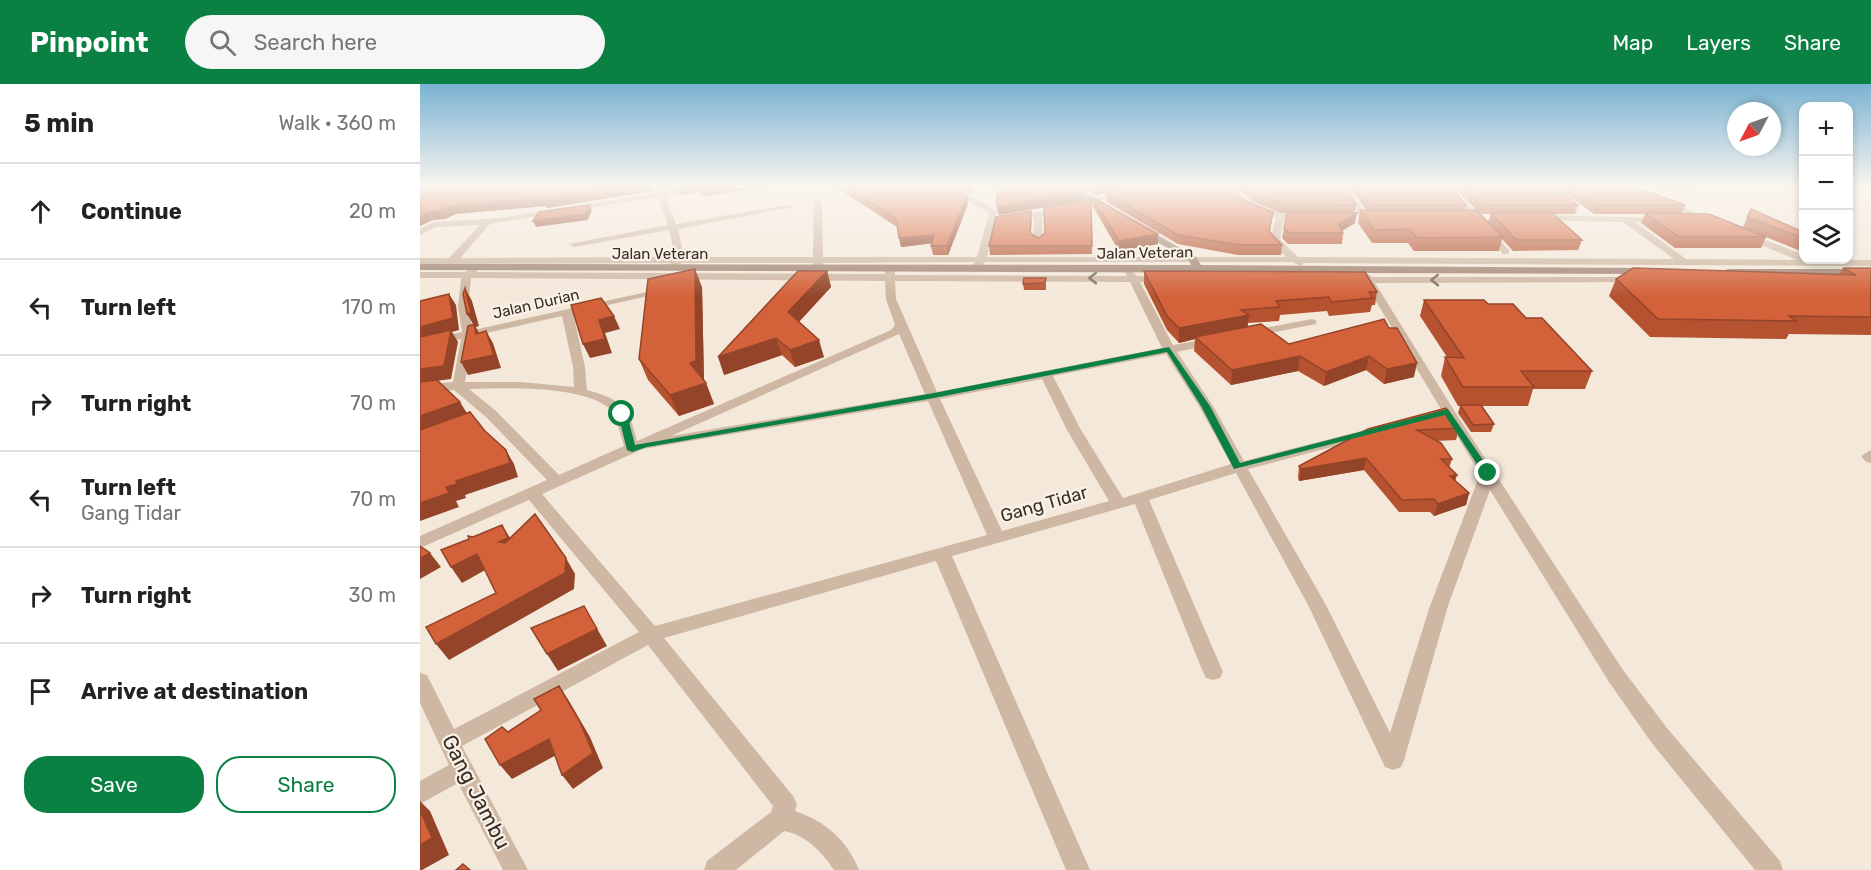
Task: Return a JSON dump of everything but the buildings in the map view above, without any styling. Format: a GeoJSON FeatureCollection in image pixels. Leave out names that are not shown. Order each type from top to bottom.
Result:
{"type":"FeatureCollection","features":[{"type":"Feature","properties":{"kind":"main road"},"geometry":{"type":"LineString","coordinates":[[1134,224],[1195,263]]}},
{"type":"Feature","properties":{"kind":"main road","name":"Jalan Veteran"},"geometry":{"type":"LineString","coordinates":[[420,267],[724,269],[818,265],[890,273],[979,265],[1130,273],[1195,263],[1301,266],[1365,275],[1527,271],[1871,272]]}},
{"type":"Feature","properties":{"kind":"street"},"geometry":{"type":"LineString","coordinates":[[420,232],[434,225],[457,224]]}},
{"type":"Feature","properties":{"kind":"street"},"geometry":{"type":"LineString","coordinates":[[452,261],[485,224]]}},
{"type":"Feature","properties":{"kind":"street"},"geometry":{"type":"LineString","coordinates":[[574,244],[687,224]]}},
{"type":"Feature","properties":{"kind":"street"},"geometry":{"type":"LineString","coordinates":[[818,224],[818,265]]}},
{"type":"Feature","properties":{"kind":"street"},"geometry":{"type":"LineString","coordinates":[[979,265],[992,224]]}},
{"type":"Feature","properties":{"kind":"street"},"geometry":{"type":"LineString","coordinates":[[1038,224],[1038,241]]}},
{"type":"Feature","properties":{"kind":"street"},"geometry":{"type":"LineString","coordinates":[[1279,224],[1275,239],[1301,266],[1511,256],[1684,262],[1799,260]]}},
{"type":"Feature","properties":{"kind":"street"},"geometry":{"type":"LineString","coordinates":[[1480,224],[1535,279]]}},
{"type":"Feature","properties":{"kind":"street"},"geometry":{"type":"LineString","coordinates":[[1631,224],[1684,262]]}},
{"type":"Feature","properties":{"kind":"street"},"geometry":{"type":"LineString","coordinates":[[673,226],[680,261]]}},
{"type":"Feature","properties":{"kind":"street"},"geometry":{"type":"LineString","coordinates":[[1740,233],[1799,257]]}},
{"type":"Feature","properties":{"kind":"street"},"geometry":{"type":"LineString","coordinates":[[420,261],[680,261],[818,265],[1195,263]]}},
{"type":"Feature","properties":{"kind":"street"},"geometry":{"type":"LineString","coordinates":[[466,276],[490,261]]}},
{"type":"Feature","properties":{"kind":"street"},"geometry":{"type":"LineString","coordinates":[[668,269],[680,261]]}},
{"type":"Feature","properties":{"kind":"street"},"geometry":{"type":"LineString","coordinates":[[1853,262],[1871,263]]}},
{"type":"Feature","properties":{"kind":"street"},"geometry":{"type":"LineString","coordinates":[[1814,264],[1841,278]]}},
{"type":"Feature","properties":{"kind":"street"},"geometry":{"type":"LineString","coordinates":[[716,278],[724,269]]}},
{"type":"Feature","properties":{"kind":"street"},"geometry":{"type":"LineString","coordinates":[[890,273],[891,299],[901,326],[997,538]]}},
{"type":"Feature","properties":{"kind":"street"},"geometry":{"type":"LineString","coordinates":[[420,275],[716,278],[890,273],[1130,273],[1651,279]]}},
{"type":"Feature","properties":{"kind":"street"},"geometry":{"type":"LineString","coordinates":[[1130,273],[1169,349],[1201,398],[1317,605],[1393,760],[1439,606],[1488,473]]}},
{"type":"Feature","properties":{"kind":"street"},"geometry":{"type":"LineString","coordinates":[[1365,275],[1442,413],[1488,473],[1616,676],[1659,735],[1771,870]]}},
{"type":"Feature","properties":{"kind":"street"},"geometry":{"type":"LineString","coordinates":[[458,387],[468,334],[463,307],[466,276]]}},
{"type":"Feature","properties":{"kind":"street","name":"Jalan Durian"},"geometry":{"type":"LineString","coordinates":[[420,345],[716,278]]}},
{"type":"Feature","properties":{"kind":"street"},"geometry":{"type":"LineString","coordinates":[[1722,279],[1871,279]]}},
{"type":"Feature","properties":{"kind":"street"},"geometry":{"type":"LineString","coordinates":[[567,312],[579,367],[581,390]]}},
{"type":"Feature","properties":{"kind":"street"},"geometry":{"type":"LineString","coordinates":[[638,447],[934,396],[1312,322]]}},
{"type":"Feature","properties":{"kind":"street"},"geometry":{"type":"LineString","coordinates":[[420,542],[869,345],[901,326]]}},
{"type":"Feature","properties":{"kind":"street"},"geometry":{"type":"LineString","coordinates":[[1046,374],[1074,430],[1118,503]]}},
{"type":"Feature","properties":{"kind":"street"},"geometry":{"type":"LineString","coordinates":[[458,387],[490,414],[557,482]]}},
{"type":"Feature","properties":{"kind":"street"},"geometry":{"type":"LineString","coordinates":[[420,389],[554,387],[581,390],[617,407],[638,447]]}},
{"type":"Feature","properties":{"kind":"street"},"geometry":{"type":"LineString","coordinates":[[470,422],[490,414]]}},
{"type":"Feature","properties":{"kind":"street","name":"Gang Tidar"},"geometry":{"type":"LineString","coordinates":[[450,742],[652,634],[1140,498],[1238,467],[1383,429]]}},
{"type":"Feature","properties":{"kind":"street"},"geometry":{"type":"LineString","coordinates":[[532,493],[652,634],[785,804],[782,819],[716,870]]}},
{"type":"Feature","properties":{"kind":"street"},"geometry":{"type":"LineString","coordinates":[[1140,498],[1213,672]]}},
{"type":"Feature","properties":{"kind":"street"},"geometry":{"type":"LineString","coordinates":[[942,554],[975,626],[1078,870]]}},
{"type":"Feature","properties":{"kind":"street","name":"Gang Jambu"},"geometry":{"type":"LineString","coordinates":[[420,681],[462,769],[516,870]]}},
{"type":"Feature","properties":{"kind":"street"},"geometry":{"type":"LineString","coordinates":[[420,793],[462,769]]}},
{"type":"Feature","properties":{"kind":"street"},"geometry":{"type":"LineString","coordinates":[[782,819],[797,821],[813,830],[843,860],[847,870]]}},
{"type":"Feature","properties":{"kind":"route"},"geometry":{"type":"LineString","coordinates":[[622,414],[632,450],[645,445],[934,396],[1169,349],[1206,406],[1238,467],[1448,412],[1488,473]]}}]}
